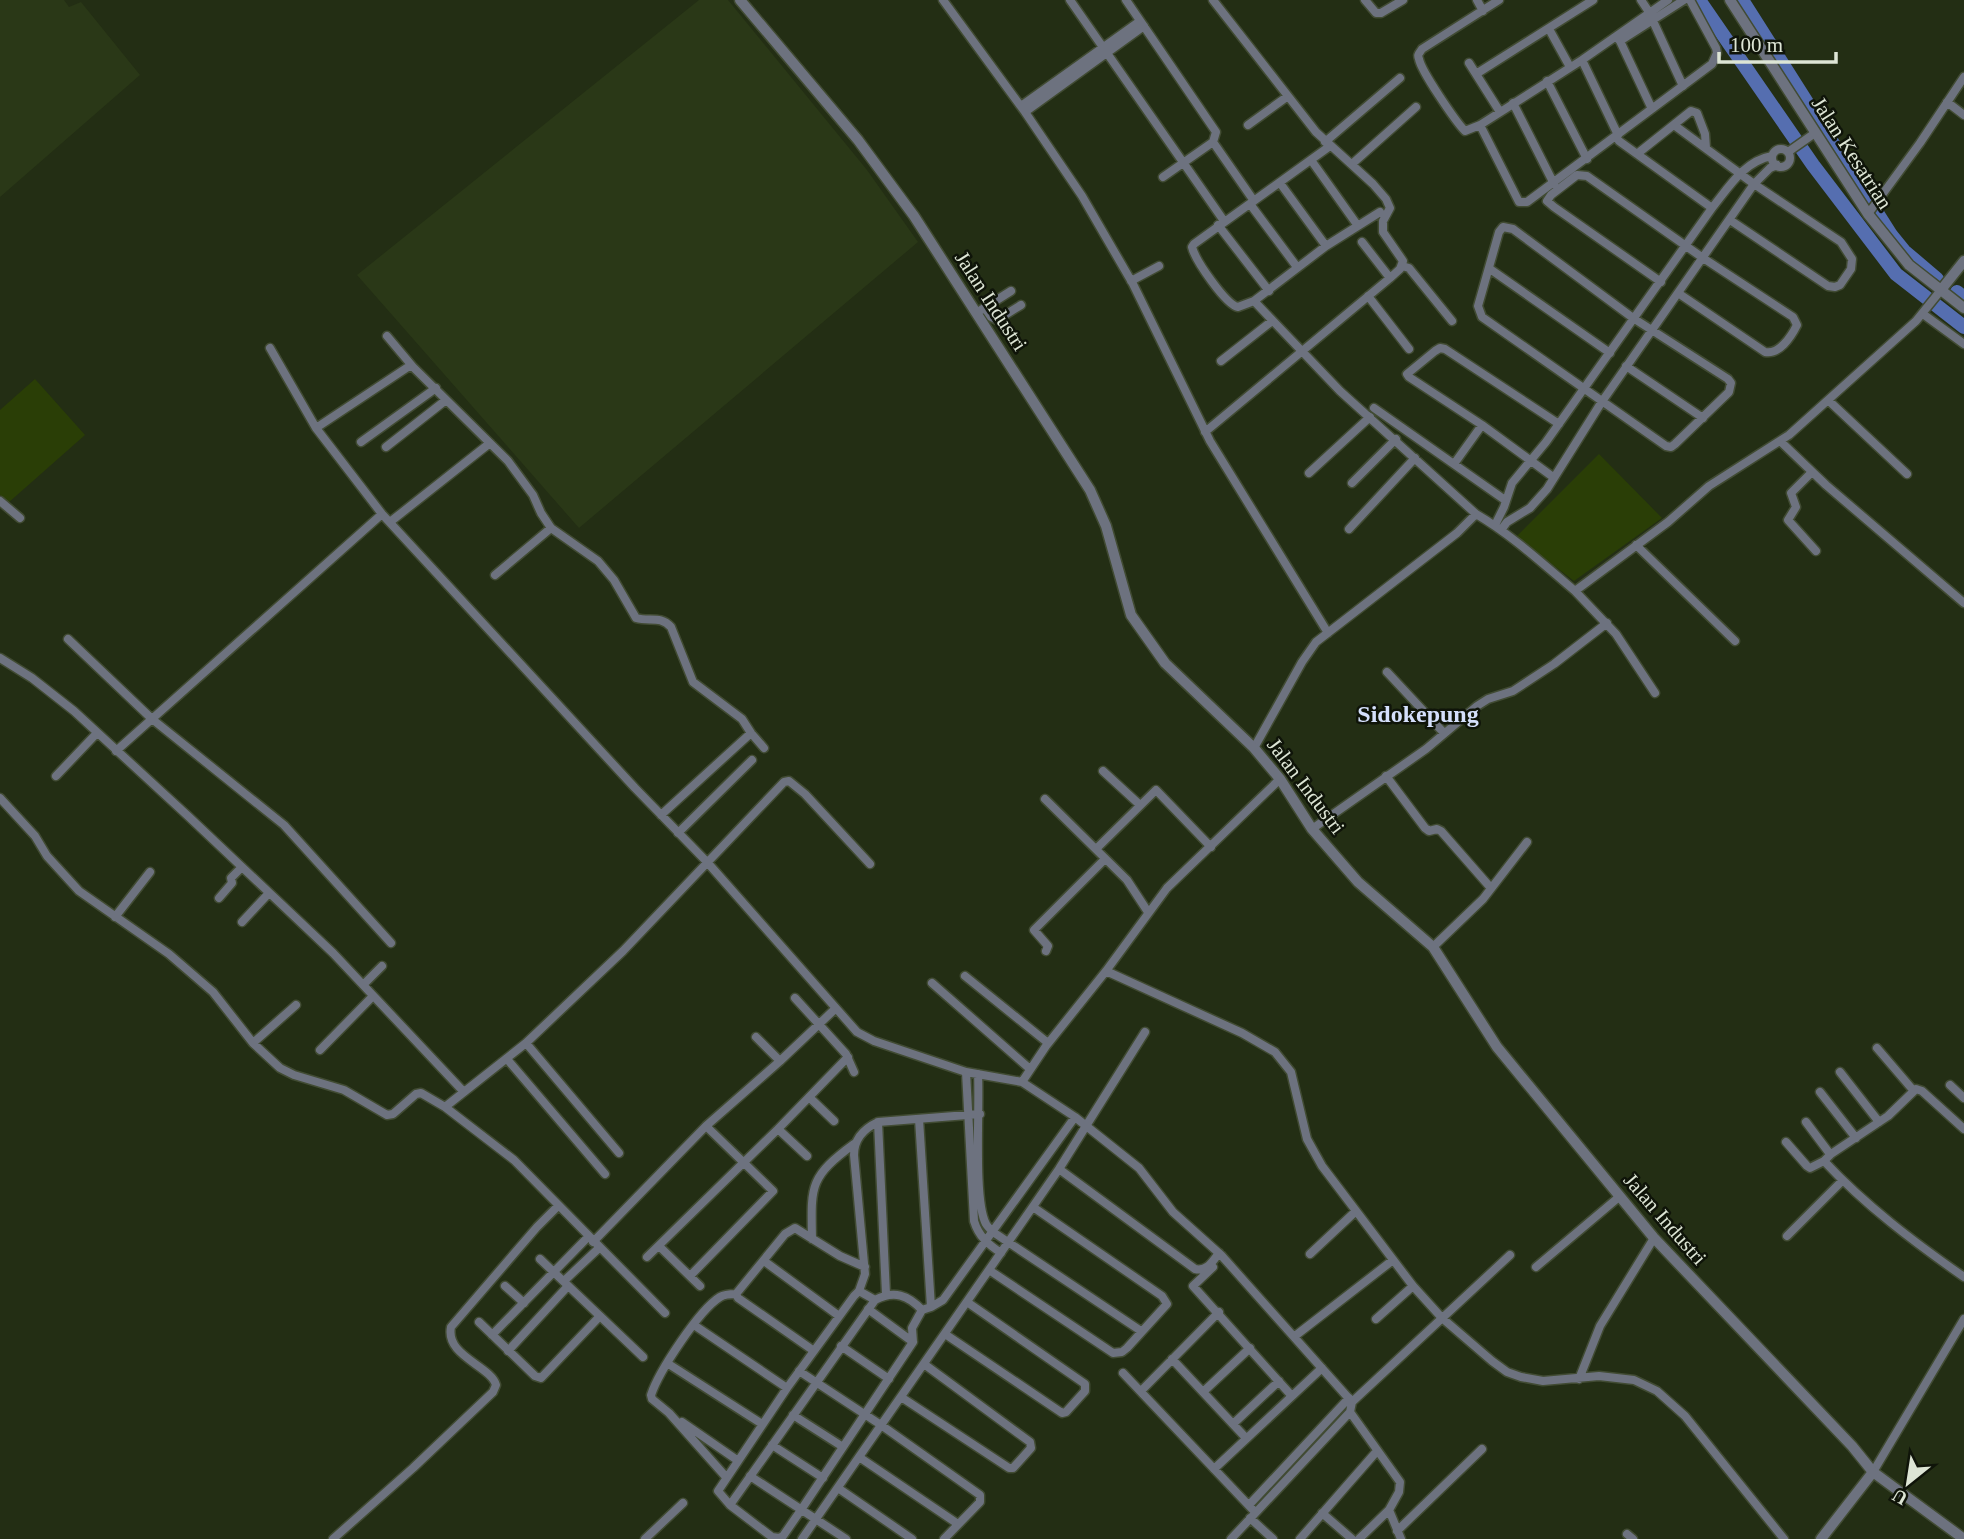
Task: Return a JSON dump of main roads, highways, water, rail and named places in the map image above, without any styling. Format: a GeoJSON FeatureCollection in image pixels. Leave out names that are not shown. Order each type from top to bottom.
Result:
{"type":"FeatureCollection","features":[{"type":"Feature","properties":{"kind":"waterway"},"geometry":{"type":"LineString","coordinates":[[1699,0],[1813,165],[1896,274],[1964,327]]}},
{"type":"Feature","properties":{"kind":"waterway"},"geometry":{"type":"LineString","coordinates":[[1742,0],[1891,235],[1904,251],[1937,279]]}},
{"type":"Feature","properties":{"kind":"waterway"},"geometry":{"type":"LineString","coordinates":[[1957,292],[1964,298]]}},
{"type":"Feature","properties":{"kind":"district","name":"Sidokepung"},"geometry":{"type":"Point","coordinates":[1418,714]}}]}
